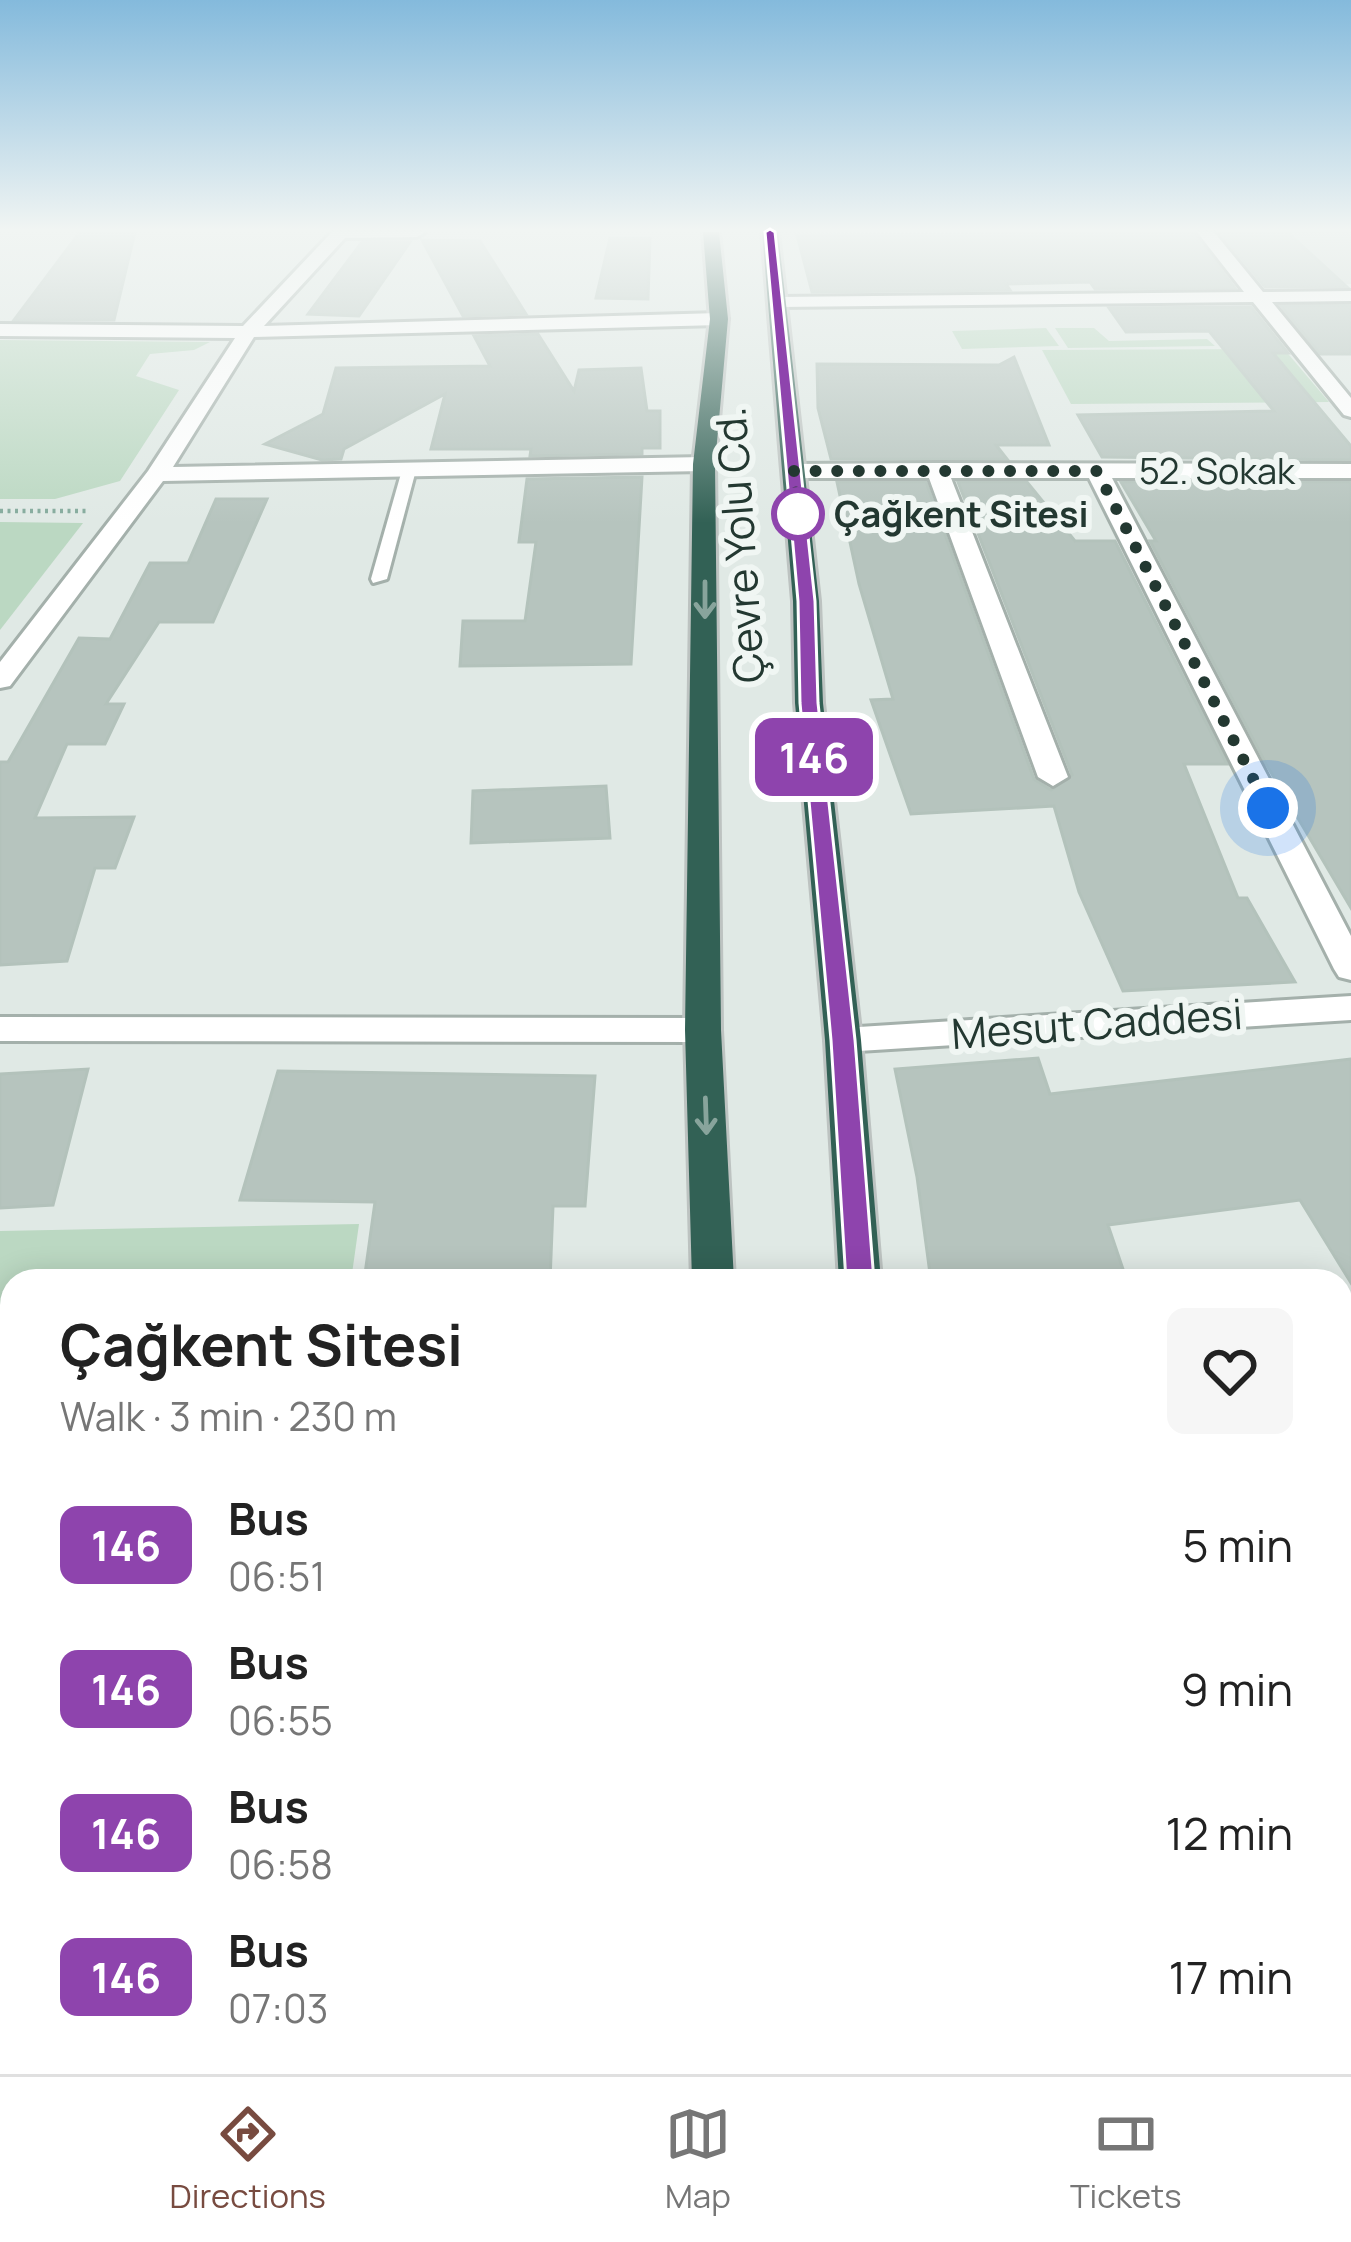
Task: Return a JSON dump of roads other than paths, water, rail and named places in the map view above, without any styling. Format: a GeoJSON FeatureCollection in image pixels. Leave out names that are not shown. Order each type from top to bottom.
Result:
{"type":"FeatureCollection","features":[{"type":"Feature","properties":{"kind":"highway","name":"Çevre Yolu Cd."},"geometry":{"type":"LineString","coordinates":[[713,1269],[703,1030],[704,464],[718,329]]}},
{"type":"Feature","properties":{"kind":"highway","name":"Çevre Yolu Cd."},"geometry":{"type":"LineString","coordinates":[[781,329],[859,1269]]}},
{"type":"Feature","properties":{"kind":"street"},"geometry":{"type":"LineString","coordinates":[[0,680],[157,474],[251,329]]}},
{"type":"Feature","properties":{"kind":"street"},"geometry":{"type":"LineString","coordinates":[[0,330],[364,329]]}},
{"type":"Feature","properties":{"kind":"street"},"geometry":{"type":"LineString","coordinates":[[1285,329],[1351,411]]}},
{"type":"Feature","properties":{"kind":"street"},"geometry":{"type":"LineString","coordinates":[[157,474],[704,464]]}},
{"type":"Feature","properties":{"kind":"street"},"geometry":{"type":"LineString","coordinates":[[937,470],[1053,777]]}},
{"type":"Feature","properties":{"kind":"street","name":"52. Sokak"},"geometry":{"type":"LineString","coordinates":[[794,471],[1351,471]]}},
{"type":"Feature","properties":{"kind":"street"},"geometry":{"type":"LineString","coordinates":[[1097,471],[1351,969]]}},
{"type":"Feature","properties":{"kind":"street","name":"Mesut Caddesi"},"geometry":{"type":"LineString","coordinates":[[843,1040],[1351,1008]]}},
{"type":"Feature","properties":{"kind":"street"},"geometry":{"type":"LineString","coordinates":[[0,1029],[703,1030]]}},
{"type":"Feature","properties":{"kind":"lane"},"geometry":{"type":"LineString","coordinates":[[379,579],[409,470]]}},
{"type":"Feature","properties":{"kind":"place","name":"Çağkent Sitesi"},"geometry":{"type":"Point","coordinates":[798,514]}}]}
